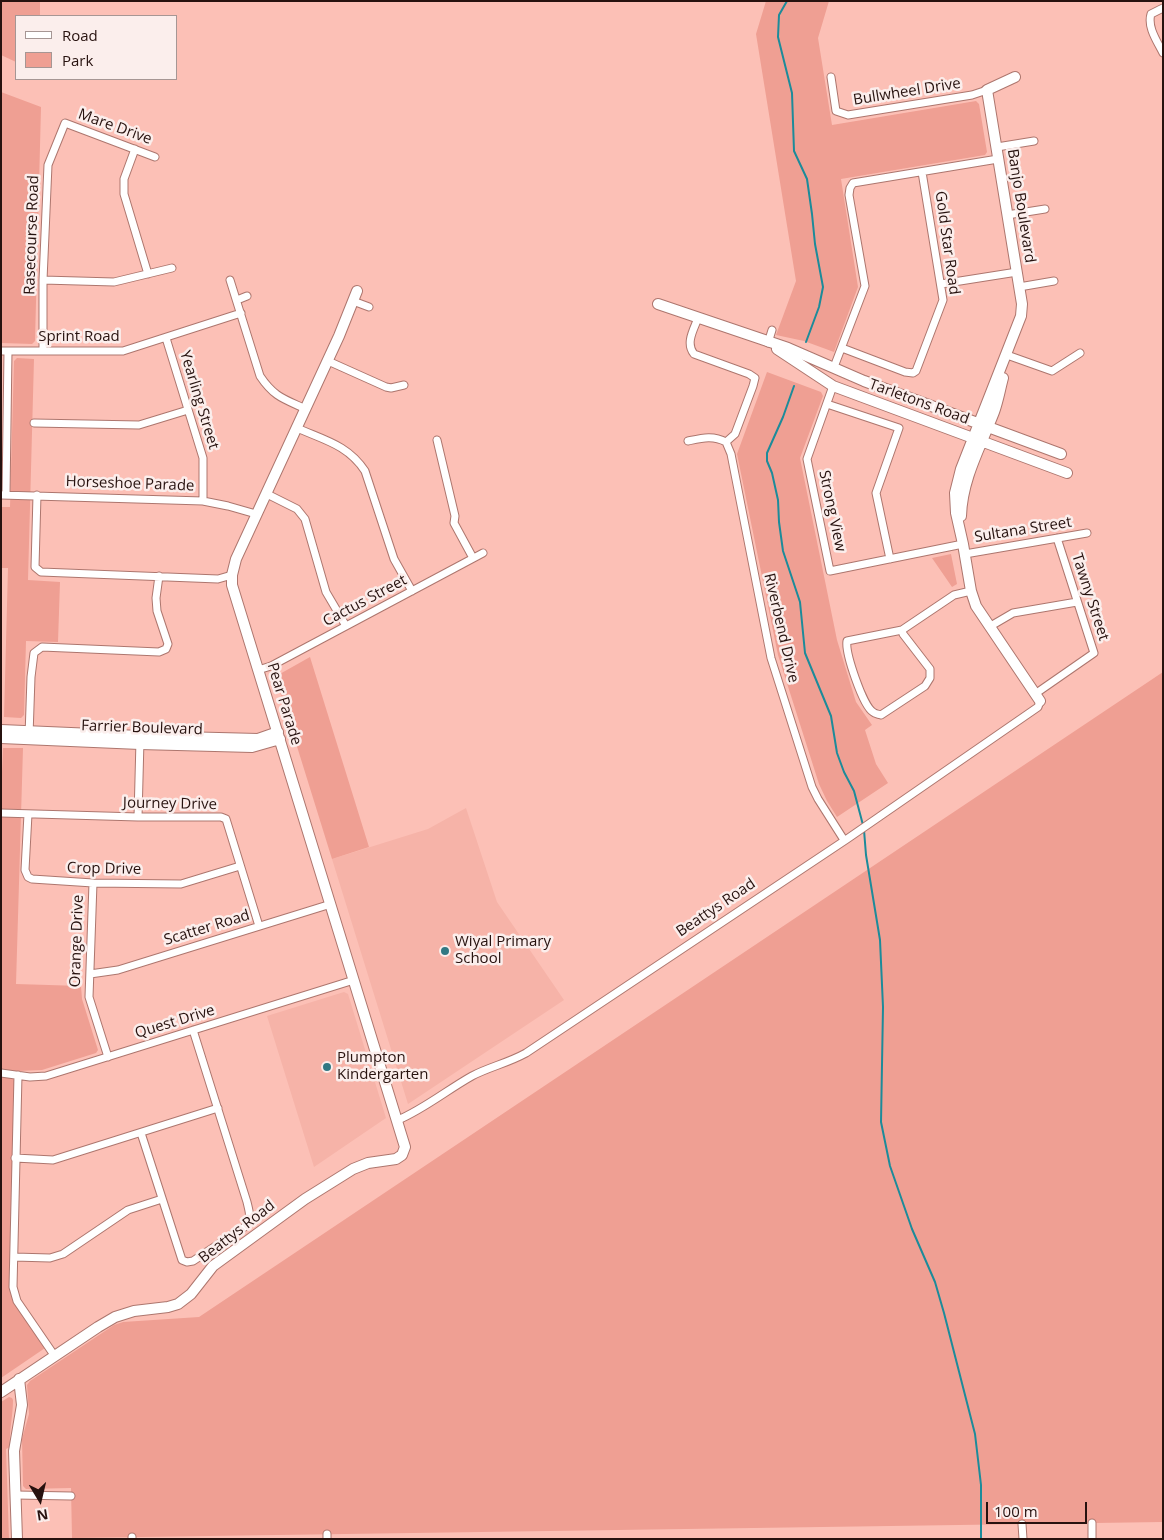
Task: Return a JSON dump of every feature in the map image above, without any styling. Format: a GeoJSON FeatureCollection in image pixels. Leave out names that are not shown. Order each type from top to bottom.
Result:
{"type":"FeatureCollection","features":[{"type":"Feature","properties":{"kind":"street"},"geometry":{"type":"LineString","coordinates":[[1163,8],[1151,14],[1149,20],[1150,27],[1163,52]]}},
{"type":"Feature","properties":{"kind":"street","name":"Bullwheel Drive"},"geometry":{"type":"LineString","coordinates":[[831,77],[836,111],[848,115],[972,95],[987,90]]}},
{"type":"Feature","properties":{"kind":"street"},"geometry":{"type":"LineString","coordinates":[[987,90],[1015,77]]}},
{"type":"Feature","properties":{"kind":"street","name":"Banjo Boulevard"},"geometry":{"type":"LineString","coordinates":[[987,90],[1022,304],[1022,316],[1007,355],[997,402],[962,469],[955,493],[956,514],[976,606],[1037,698]]}},
{"type":"Feature","properties":{"kind":"street","name":"Mare Drive"},"geometry":{"type":"LineString","coordinates":[[65,123],[155,156]]}},
{"type":"Feature","properties":{"kind":"street","name":"Rasecourse Road"},"geometry":{"type":"LineString","coordinates":[[43,351],[48,165],[65,123]]}},
{"type":"Feature","properties":{"kind":"street"},"geometry":{"type":"LineString","coordinates":[[996,147],[1034,141]]}},
{"type":"Feature","properties":{"kind":"street"},"geometry":{"type":"LineString","coordinates":[[135,149],[124,179],[124,194],[148,274]]}},
{"type":"Feature","properties":{"kind":"street"},"geometry":{"type":"LineString","coordinates":[[834,367],[865,286],[849,195],[853,184],[998,159]]}},
{"type":"Feature","properties":{"kind":"street","name":"Gold Star Road"},"geometry":{"type":"LineString","coordinates":[[842,348],[905,372],[913,373],[916,371],[943,300],[922,172]]}},
{"type":"Feature","properties":{"kind":"street"},"geometry":{"type":"LineString","coordinates":[[1008,215],[1045,209]]}},
{"type":"Feature","properties":{"kind":"street"},"geometry":{"type":"LineString","coordinates":[[44,280],[114,282],[172,268]]}},
{"type":"Feature","properties":{"kind":"street"},"geometry":{"type":"LineString","coordinates":[[941,284],[1017,272]]}},
{"type":"Feature","properties":{"kind":"street"},"geometry":{"type":"LineString","coordinates":[[230,280],[260,376],[275,395],[306,409]]}},
{"type":"Feature","properties":{"kind":"street"},"geometry":{"type":"LineString","coordinates":[[1019,287],[1054,281]]}},
{"type":"Feature","properties":{"kind":"street"},"geometry":{"type":"LineString","coordinates":[[237,300],[247,296]]}},
{"type":"Feature","properties":{"kind":"street"},"geometry":{"type":"LineString","coordinates":[[355,296],[369,307]]}},
{"type":"Feature","properties":{"kind":"street","name":"Pear Parade"},"geometry":{"type":"LineString","coordinates":[[355,296],[328,361],[236,559],[232,575],[232,585],[403,1137]]}},
{"type":"Feature","properties":{"kind":"street","name":"Tarletons Road"},"geometry":{"type":"LineString","coordinates":[[658,304],[768,343],[788,348],[834,367],[981,432],[1067,473]]}},
{"type":"Feature","properties":{"kind":"street","name":"Sprint Road"},"geometry":{"type":"LineString","coordinates":[[5,351],[123,352],[241,313]]}},
{"type":"Feature","properties":{"kind":"street"},"geometry":{"type":"LineString","coordinates":[[688,441],[703,437],[717,437],[726,442],[735,434],[755,378],[749,374],[694,354],[689,344],[698,318]]}},
{"type":"Feature","properties":{"kind":"street"},"geometry":{"type":"LineString","coordinates":[[768,343],[772,330]]}},
{"type":"Feature","properties":{"kind":"street","name":"Yearling Street"},"geometry":{"type":"LineString","coordinates":[[166,338],[203,458],[203,500]]}},
{"type":"Feature","properties":{"kind":"street","name":"Tarletons Road"},"geometry":{"type":"LineString","coordinates":[[768,343],[833,386],[981,432],[1062,454]]}},
{"type":"Feature","properties":{"kind":"street"},"geometry":{"type":"LineString","coordinates":[[3,495],[5,351]]}},
{"type":"Feature","properties":{"kind":"street"},"geometry":{"type":"LineString","coordinates":[[1007,355],[1052,371],[1080,353]]}},
{"type":"Feature","properties":{"kind":"street"},"geometry":{"type":"LineString","coordinates":[[328,361],[386,387],[391,388],[404,385]]}},
{"type":"Feature","properties":{"kind":"street","name":"Strong View"},"geometry":{"type":"LineString","coordinates":[[833,386],[807,459],[830,571],[890,558],[964,548]]}},
{"type":"Feature","properties":{"kind":"street"},"geometry":{"type":"LineString","coordinates":[[827,404],[899,428],[876,493],[890,558]]}},
{"type":"Feature","properties":{"kind":"street"},"geometry":{"type":"LineString","coordinates":[[34,423],[139,425],[188,410]]}},
{"type":"Feature","properties":{"kind":"street"},"geometry":{"type":"LineString","coordinates":[[297,428],[346,450],[360,462],[365,471],[394,559],[412,591]]}},
{"type":"Feature","properties":{"kind":"street"},"geometry":{"type":"LineString","coordinates":[[437,440],[455,516],[454,523],[473,558]]}},
{"type":"Feature","properties":{"kind":"street","name":"Riverbend Drive"},"geometry":{"type":"LineString","coordinates":[[726,442],[731,454],[771,658],[812,787],[844,840]]}},
{"type":"Feature","properties":{"kind":"street"},"geometry":{"type":"LineString","coordinates":[[267,494],[296,509],[305,519],[326,592],[346,626]]}},
{"type":"Feature","properties":{"kind":"street","name":"Horseshoe Parade"},"geometry":{"type":"LineString","coordinates":[[3,495],[203,500],[256,514]]}},
{"type":"Feature","properties":{"kind":"street"},"geometry":{"type":"LineString","coordinates":[[37,495],[35,567],[41,572],[218,579],[232,575]]}},
{"type":"Feature","properties":{"kind":"street","name":"Sultana Street"},"geometry":{"type":"LineString","coordinates":[[964,548],[1087,534]]}},
{"type":"Feature","properties":{"kind":"street","name":"Tawny Street"},"geometry":{"type":"LineString","coordinates":[[1037,698],[1094,653],[1057,538]]}},
{"type":"Feature","properties":{"kind":"street","name":"Cactus Street"},"geometry":{"type":"LineString","coordinates":[[258,670],[271,666],[483,553]]}},
{"type":"Feature","properties":{"kind":"street"},"geometry":{"type":"LineString","coordinates":[[29,734],[31,676],[34,653],[42,647],[159,652],[166,649],[168,644],[157,611],[156,598],[159,576]]}},
{"type":"Feature","properties":{"kind":"street"},"geometry":{"type":"LineString","coordinates":[[902,630],[903,634],[930,669],[930,678],[925,686],[880,715],[872,712],[862,696],[848,652],[848,642],[902,630],[954,595],[972,591]]}},
{"type":"Feature","properties":{"kind":"street"},"geometry":{"type":"LineString","coordinates":[[989,627],[1013,613],[1077,602]]}},
{"type":"Feature","properties":{"kind":"street","name":"Beattys Road"},"geometry":{"type":"LineString","coordinates":[[398,1120],[411,1115],[474,1075],[504,1064],[526,1053],[844,840],[1038,707],[1037,698]]}},
{"type":"Feature","properties":{"kind":"street","name":"Farrier Boulevard"},"geometry":{"type":"LineString","coordinates":[[1,730],[29,734],[140,740],[258,739],[279,736]]}},
{"type":"Feature","properties":{"kind":"street","name":"Farrier Boulevard"},"geometry":{"type":"LineString","coordinates":[[1,738],[29,734]]}},
{"type":"Feature","properties":{"kind":"street"},"geometry":{"type":"LineString","coordinates":[[138,817],[140,740]]}},
{"type":"Feature","properties":{"kind":"street","name":"Journey Drive"},"geometry":{"type":"LineString","coordinates":[[1,813],[138,817],[221,817],[226,819],[259,926]]}},
{"type":"Feature","properties":{"kind":"street","name":"Crop Drive"},"geometry":{"type":"LineString","coordinates":[[28,814],[25,870],[28,877],[36,880],[181,884],[240,866]]}},
{"type":"Feature","properties":{"kind":"street","name":"Orange Drive"},"geometry":{"type":"LineString","coordinates":[[93,883],[90,1002],[108,1057]]}},
{"type":"Feature","properties":{"kind":"street","name":"Scatter Road"},"geometry":{"type":"LineString","coordinates":[[90,974],[118,970],[331,904]]}},
{"type":"Feature","properties":{"kind":"street","name":"Quest Drive"},"geometry":{"type":"LineString","coordinates":[[1,1074],[30,1077],[46,1076],[354,980]]}},
{"type":"Feature","properties":{"kind":"street"},"geometry":{"type":"LineString","coordinates":[[141,1133],[182,1260],[186,1262],[193,1260],[246,1226],[250,1213],[193,1030]]}},
{"type":"Feature","properties":{"kind":"street"},"geometry":{"type":"LineString","coordinates":[[18,1075],[14,1294],[54,1356]]}},
{"type":"Feature","properties":{"kind":"street"},"geometry":{"type":"LineString","coordinates":[[15,1158],[53,1160],[218,1108]]}},
{"type":"Feature","properties":{"kind":"street","name":"Beattys Road"},"geometry":{"type":"LineString","coordinates":[[1,1392],[98,1326],[115,1317],[134,1310],[168,1307],[178,1304],[191,1294],[214,1266],[305,1200],[353,1169],[368,1163],[396,1159],[402,1154],[405,1147],[403,1137]]}},
{"type":"Feature","properties":{"kind":"street"},"geometry":{"type":"LineString","coordinates":[[14,1258],[50,1258],[63,1254],[128,1210],[162,1199]]}},
{"type":"Feature","properties":{"kind":"street"},"geometry":{"type":"LineString","coordinates":[[16,1382],[18,1415],[12,1437],[17,1539]]}},
{"type":"Feature","properties":{"kind":"street"},"geometry":{"type":"LineString","coordinates":[[16,1497],[71,1496]]}},
{"type":"Feature","properties":{"kind":"street"},"geometry":{"type":"LineString","coordinates":[[1092,1523],[1092,1539]]}},
{"type":"Feature","properties":{"kind":"street"},"geometry":{"type":"LineString","coordinates":[[1022,1524],[1023,1539]]}},
{"type":"Feature","properties":{"kind":"shaded area","name":"Wiyal Primary School"},"geometry":{"type":"Polygon","coordinates":[[[466,808],[497,902],[564,1000],[408,1104],[332,859],[428,829],[466,808]]]}},
{"type":"Feature","properties":{"kind":"shaded area","name":"Plumpton Kindergarten"},"geometry":{"type":"Polygon","coordinates":[[[344,992],[348,994],[386,1118],[314,1167],[267,1016],[344,992]]]}},
{"type":"Feature","properties":{"kind":"green space"},"geometry":{"type":"Polygon","coordinates":[[[1,1],[40,1],[40,15],[15,15],[15,62],[1,55],[1,1]]]}},
{"type":"Feature","properties":{"kind":"green space"},"geometry":{"type":"Polygon","coordinates":[[[766,1],[829,1],[818,38],[832,125],[976,101],[979,104],[987,152],[985,155],[841,179],[858,287],[834,352],[804,341],[776,335],[796,281],[756,34],[766,1]]]}},
{"type":"Feature","properties":{"kind":"green space"},"geometry":{"type":"Polygon","coordinates":[[[1,92],[41,107],[35,341],[32,344],[1,343],[1,92]]]}},
{"type":"Feature","properties":{"kind":"green space"},"geometry":{"type":"Polygon","coordinates":[[[17,358],[34,359],[28,580],[60,582],[58,642],[26,641],[24,715],[21,718],[4,717],[8,568],[1,568],[1,507],[10,507],[14,361],[17,358]]]}},
{"type":"Feature","properties":{"kind":"green space"},"geometry":{"type":"Polygon","coordinates":[[[767,372],[821,392],[823,396],[800,458],[837,640],[856,702],[872,725],[865,730],[876,764],[888,783],[837,817],[819,784],[778,655],[737,454],[767,372]]]}},
{"type":"Feature","properties":{"kind":"green space"},"geometry":{"type":"Polygon","coordinates":[[[951,554],[957,584],[952,587],[932,558],[951,554]]]}},
{"type":"Feature","properties":{"kind":"green space"},"geometry":{"type":"Polygon","coordinates":[[[310,657],[369,847],[332,859],[276,679],[278,675],[310,657]]]}},
{"type":"Feature","properties":{"kind":"green space"},"geometry":{"type":"Polygon","coordinates":[[[1163,672],[1163,1522],[72,1538],[71,1488],[26,1489],[23,1486],[22,1439],[29,1414],[27,1385],[30,1381],[114,1325],[123,1322],[199,1317],[1163,672]]]}},
{"type":"Feature","properties":{"kind":"green space"},"geometry":{"type":"Polygon","coordinates":[[[3,748],[23,748],[16,984],[81,986],[82,999],[98,1050],[96,1053],[42,1070],[18,1071],[14,1294],[48,1346],[1,1378],[1,797],[3,748]]]}},
{"type":"Feature","properties":{"kind":"green space"},"geometry":{"type":"Polygon","coordinates":[[[9,1397],[13,1400],[10,1447],[6,1449],[9,1539],[1,1539],[1,1402],[9,1397]]]}},
{"type":"Feature","properties":{"kind":"waterway"},"geometry":{"type":"LineString","coordinates":[[787,1],[779,15],[778,37],[792,93],[794,151],[807,179],[815,244],[823,287],[819,307],[806,342]]}},
{"type":"Feature","properties":{"kind":"waterway"},"geometry":{"type":"LineString","coordinates":[[794,386],[767,453],[767,461],[772,473],[778,500],[783,551],[800,602],[805,653],[831,716],[837,753],[854,791],[863,825]]}},
{"type":"Feature","properties":{"kind":"waterway"},"geometry":{"type":"LineString","coordinates":[[864,830],[866,855],[880,940],[883,1007],[881,1122],[890,1166],[912,1229],[935,1282],[975,1434],[981,1485],[981,1539]]}},
{"type":"Feature","properties":{"kind":"place","name":"Wiyal Primary School"},"geometry":{"type":"Point","coordinates":[445,951]}},
{"type":"Feature","properties":{"kind":"place","name":"Plumpton Kindergarten"},"geometry":{"type":"Point","coordinates":[327,1067]}}]}
